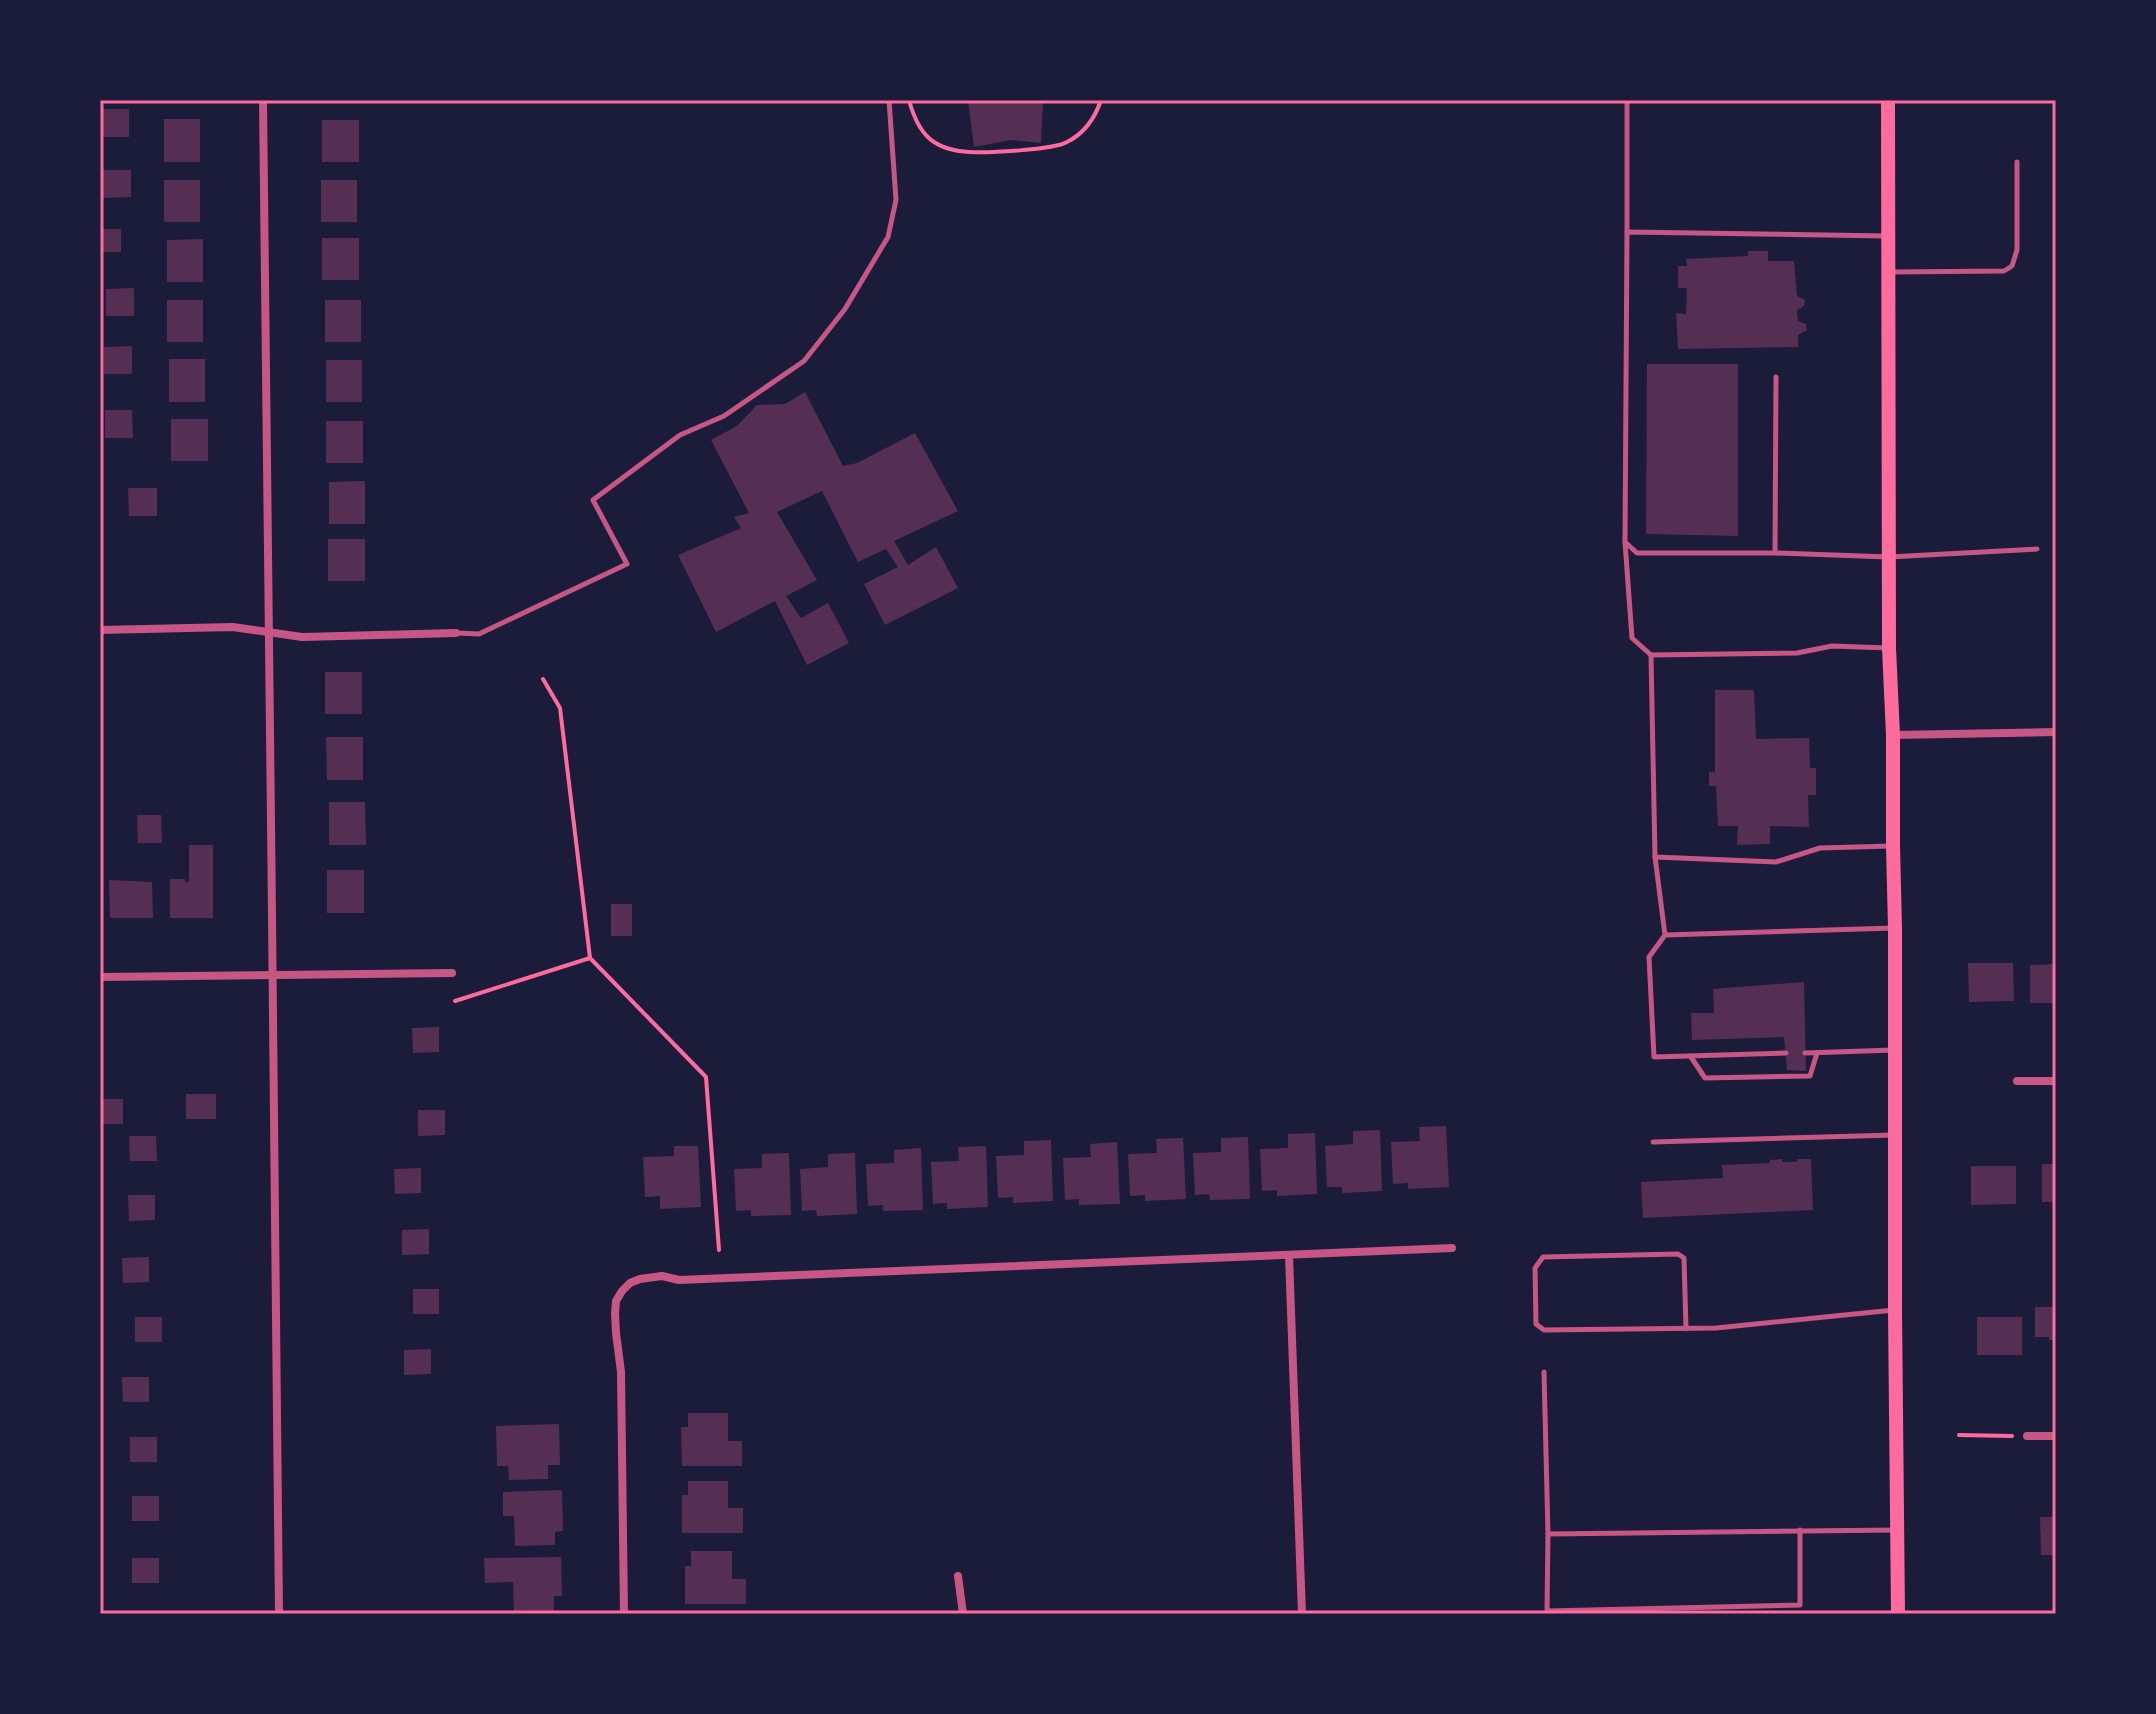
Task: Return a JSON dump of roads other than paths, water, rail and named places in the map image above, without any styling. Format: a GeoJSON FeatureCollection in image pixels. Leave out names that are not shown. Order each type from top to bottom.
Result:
{"type":"FeatureCollection","features":[{"type":"Feature","properties":{"kind":"main road"},"geometry":{"type":"LineString","coordinates":[[1888,100],[1889,648],[1895,928],[1898,1614]]}},
{"type":"Feature","properties":{"kind":"street"},"geometry":{"type":"LineString","coordinates":[[263,100],[279,1614]]}},
{"type":"Feature","properties":{"kind":"street"},"geometry":{"type":"LineString","coordinates":[[100,630],[233,627],[302,637],[456,633]]}},
{"type":"Feature","properties":{"kind":"street"},"geometry":{"type":"LineString","coordinates":[[1893,735],[2056,732]]}},
{"type":"Feature","properties":{"kind":"street"},"geometry":{"type":"LineString","coordinates":[[100,977],[452,973]]}},
{"type":"Feature","properties":{"kind":"street"},"geometry":{"type":"LineString","coordinates":[[2017,1081],[2056,1081]]}},
{"type":"Feature","properties":{"kind":"street"},"geometry":{"type":"LineString","coordinates":[[624,1614],[621,1372],[615,1314],[616,1301],[630,1283],[662,1276],[679,1280],[1452,1248]]}},
{"type":"Feature","properties":{"kind":"street"},"geometry":{"type":"LineString","coordinates":[[1289,1256],[1302,1614]]}},
{"type":"Feature","properties":{"kind":"street"},"geometry":{"type":"LineString","coordinates":[[2027,1436],[2056,1436]]}},
{"type":"Feature","properties":{"kind":"street"},"geometry":{"type":"LineString","coordinates":[[958,1576],[963,1614]]}},
{"type":"Feature","properties":{"kind":"lane"},"geometry":{"type":"LineString","coordinates":[[456,633],[479,634],[627,564],[593,500],[680,435],[724,416],[804,361],[845,309],[888,237],[896,200],[889,100]]}},
{"type":"Feature","properties":{"kind":"lane"},"geometry":{"type":"LineString","coordinates":[[1627,100],[1625,542],[1632,638],[1651,655],[1797,653],[1832,646],[1889,648]]}},
{"type":"Feature","properties":{"kind":"lane"},"geometry":{"type":"LineString","coordinates":[[1889,272],[2004,271],[2012,266],[2017,250],[2017,162]]}},
{"type":"Feature","properties":{"kind":"lane"},"geometry":{"type":"LineString","coordinates":[[1627,232],[1889,236]]}},
{"type":"Feature","properties":{"kind":"lane"},"geometry":{"type":"LineString","coordinates":[[1775,553],[1776,377]]}},
{"type":"Feature","properties":{"kind":"lane"},"geometry":{"type":"LineString","coordinates":[[1625,542],[1637,553],[1889,557],[2037,549]]}},
{"type":"Feature","properties":{"kind":"lane"},"geometry":{"type":"LineString","coordinates":[[1651,655],[1655,857],[1665,935],[1649,957],[1654,1057],[1786,1053]]}},
{"type":"Feature","properties":{"kind":"lane"},"geometry":{"type":"LineString","coordinates":[[1655,857],[1776,862],[1820,848],[1893,846]]}},
{"type":"Feature","properties":{"kind":"lane"},"geometry":{"type":"LineString","coordinates":[[1665,935],[1895,928]]}},
{"type":"Feature","properties":{"kind":"lane"},"geometry":{"type":"LineString","coordinates":[[1805,1053],[1895,1050]]}},
{"type":"Feature","properties":{"kind":"lane"},"geometry":{"type":"LineString","coordinates":[[1691,1056],[1705,1078],[1810,1076],[1817,1053]]}},
{"type":"Feature","properties":{"kind":"lane"},"geometry":{"type":"LineString","coordinates":[[1653,1142],[1895,1135]]}},
{"type":"Feature","properties":{"kind":"lane"},"geometry":{"type":"LineString","coordinates":[[1686,1329],[1684,1258],[1678,1254],[1543,1257],[1535,1268],[1536,1324],[1544,1330],[1686,1329],[1716,1328],[1895,1310]]}},
{"type":"Feature","properties":{"kind":"lane"},"geometry":{"type":"LineString","coordinates":[[1544,1372],[1547,1611],[1800,1605],[1800,1530]]}},
{"type":"Feature","properties":{"kind":"lane"},"geometry":{"type":"LineString","coordinates":[[1548,1534],[1897,1530]]}}]}
